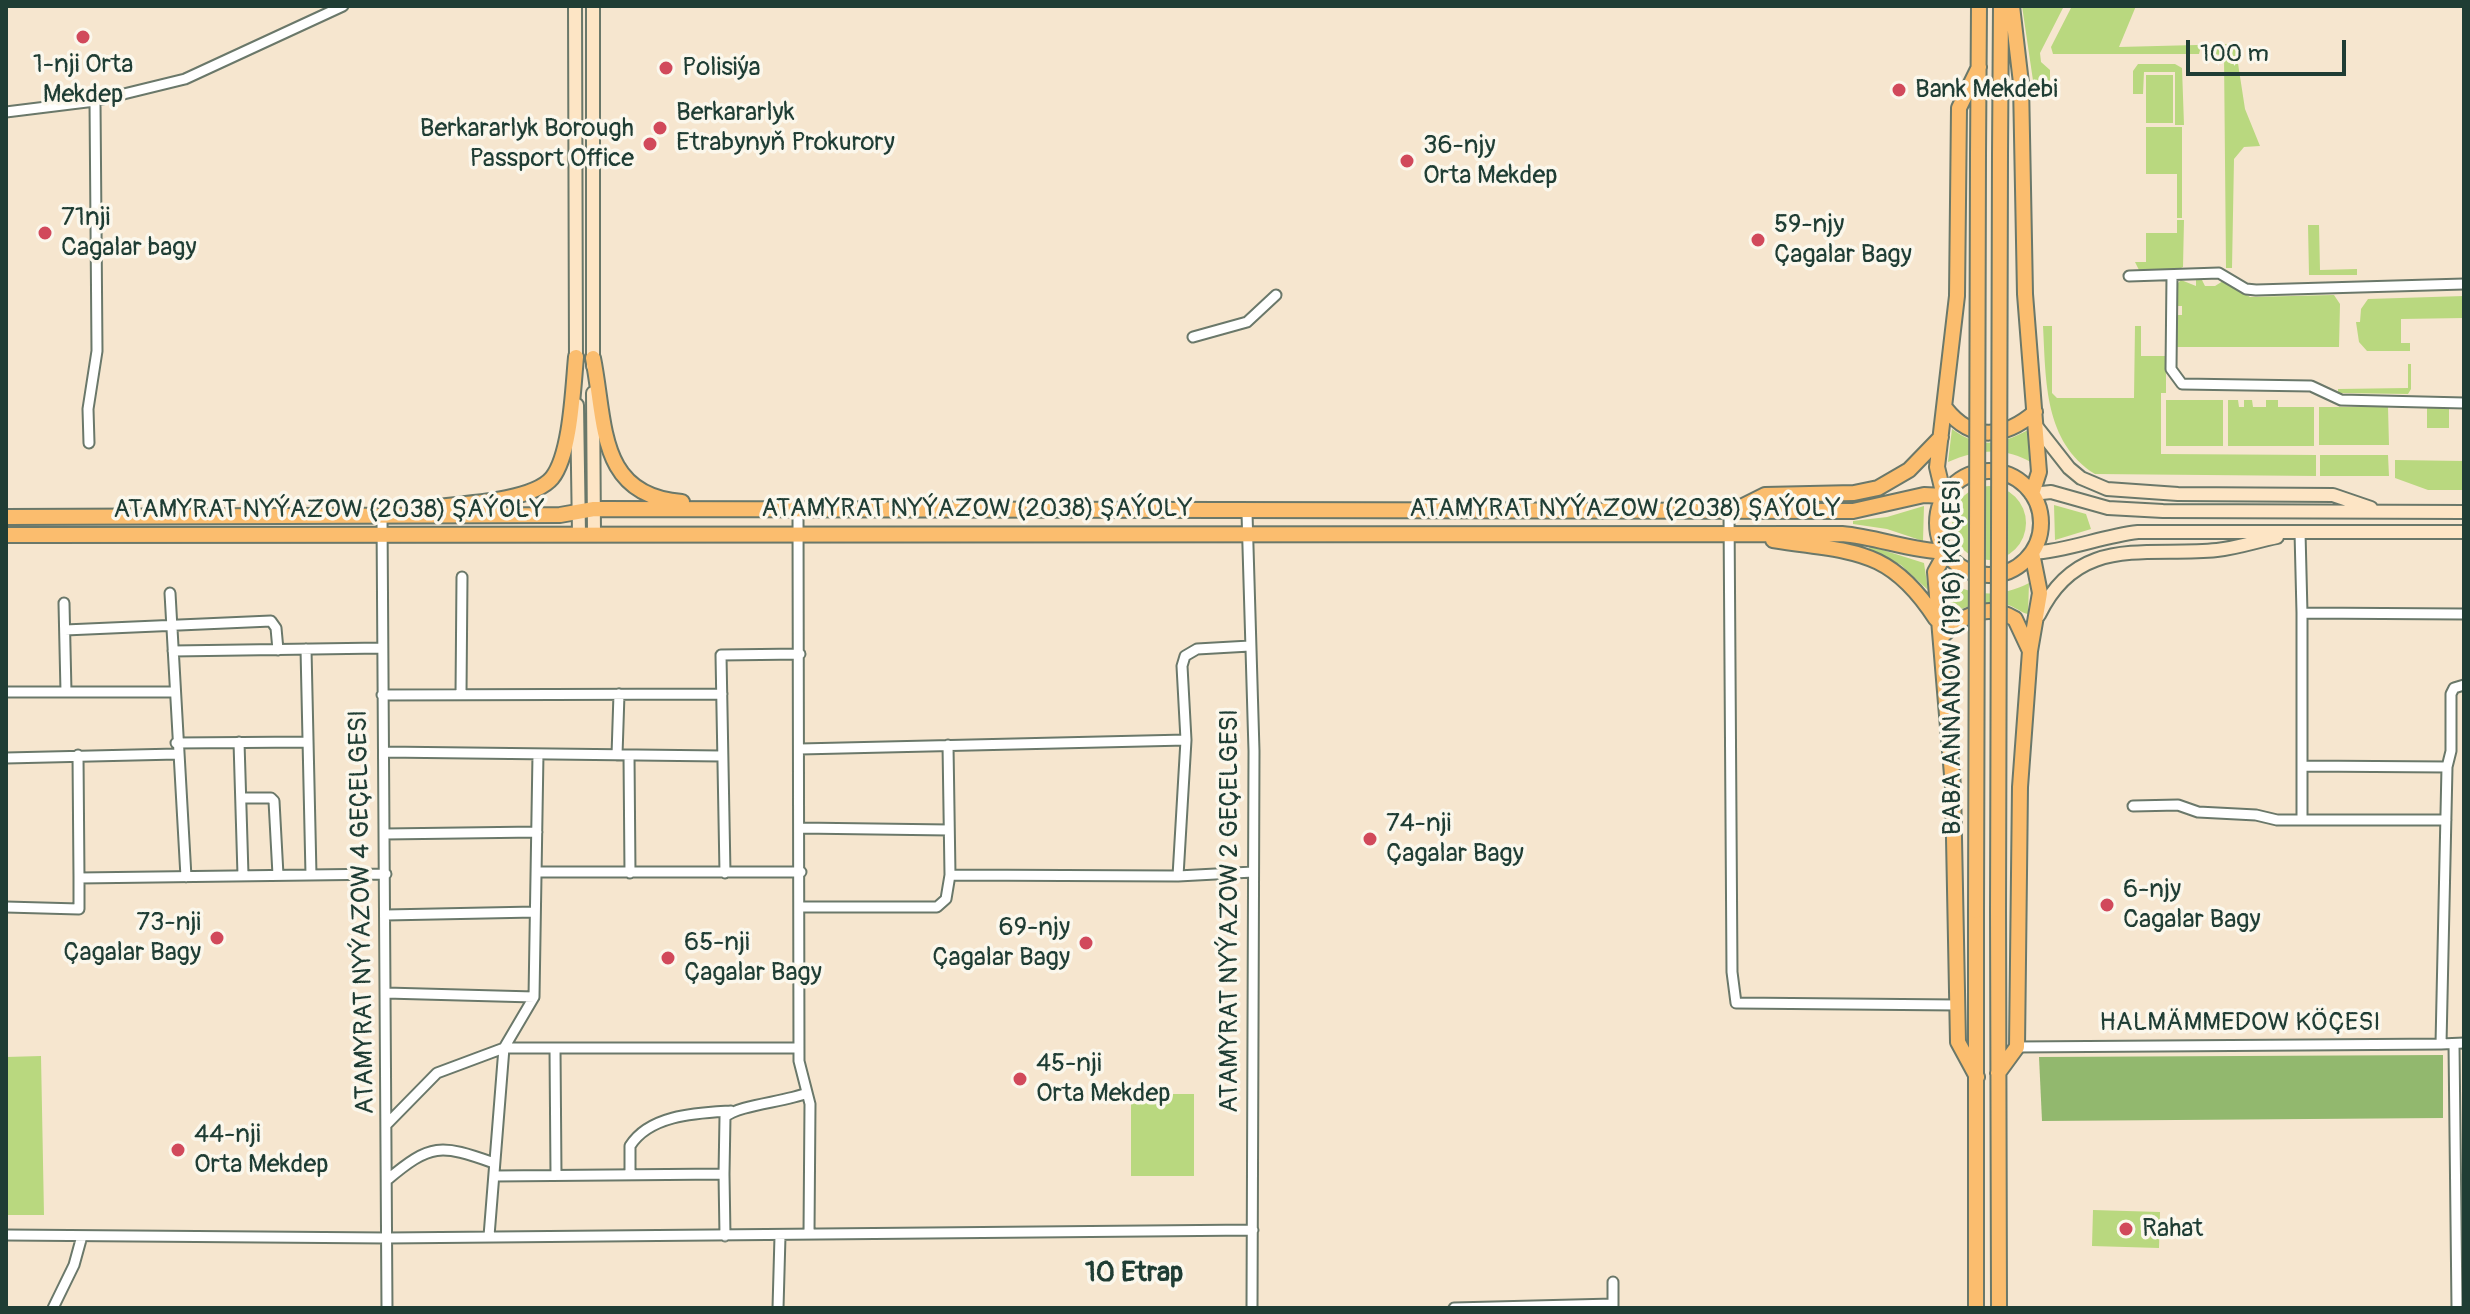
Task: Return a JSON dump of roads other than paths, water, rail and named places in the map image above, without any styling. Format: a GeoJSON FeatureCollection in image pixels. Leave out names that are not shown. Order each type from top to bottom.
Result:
{"type":"FeatureCollection","features":[{"type":"Feature","properties":{"kind":"main road"},"geometry":{"type":"LineString","coordinates":[[575,6],[576,357],[586,509]]}},
{"type":"Feature","properties":{"kind":"main road"},"geometry":{"type":"LineString","coordinates":[[586,534],[593,358],[593,6]]}},
{"type":"Feature","properties":{"kind":"main road","name":"BABA ANNANOW (1916) KÖÇESI"},"geometry":{"type":"LineString","coordinates":[[1976,1307],[1979,6]]}},
{"type":"Feature","properties":{"kind":"main road","name":"BABA ANNANOW (1916) KÖÇESI"},"geometry":{"type":"LineString","coordinates":[[1999,1307],[2001,6]]}},
{"type":"Feature","properties":{"kind":"main road"},"geometry":{"type":"LineString","coordinates":[[2012,6],[2021,83],[2025,294],[2039,472],[2032,494]]}},
{"type":"Feature","properties":{"kind":"main road"},"geometry":{"type":"LineString","coordinates":[[1979,67],[1959,108],[1957,296],[1937,467],[1944,496],[1937,520],[1946,552],[1960,566],[1989,575],[2008,571],[2032,553],[2054,552],[2109,535],[2138,532],[2464,532]]}},
{"type":"Feature","properties":{"kind":"main road"},"geometry":{"type":"LineString","coordinates":[[382,516],[524,494],[549,480],[569,432],[576,357]]}},
{"type":"Feature","properties":{"kind":"main road"},"geometry":{"type":"LineString","coordinates":[[593,358],[607,447],[625,479],[654,499],[798,511]]}},
{"type":"Feature","properties":{"kind":"main road"},"geometry":{"type":"LineString","coordinates":[[1946,409],[1961,424],[1984,434],[2006,432],[2036,419]]}},
{"type":"Feature","properties":{"kind":"main road"},"geometry":{"type":"LineString","coordinates":[[2036,419],[2069,468],[2081,478],[2107,489],[2178,494],[2333,495],[2382,512]]}},
{"type":"Feature","properties":{"kind":"main road"},"geometry":{"type":"LineString","coordinates":[[1729,512],[1765,495],[1854,493],[1878,488],[1909,470],[1942,437]]}},
{"type":"Feature","properties":{"kind":"main road"},"geometry":{"type":"LineString","coordinates":[[1944,496],[1963,478],[1988,471],[2013,477],[2032,494],[2041,523],[2032,553],[2040,584],[2030,651],[2020,787],[2017,1047],[1998,1073]]}},
{"type":"Feature","properties":{"kind":"main road"},"geometry":{"type":"LineString","coordinates":[[2032,494],[2051,492],[2108,508],[2163,511],[2464,512]]}},
{"type":"Feature","properties":{"kind":"main road","name":"ATAMYRAT NYÝAZOW (2038) ŞAÝOLY"},"geometry":{"type":"LineString","coordinates":[[6,517],[560,515],[586,509],[1247,513],[1853,511],[1924,495],[1944,496]]}},
{"type":"Feature","properties":{"kind":"main road"},"geometry":{"type":"LineString","coordinates":[[2037,618],[2057,585],[2104,556],[2133,550],[2217,550],[2300,532]]}},
{"type":"Feature","properties":{"kind":"main road"},"geometry":{"type":"LineString","coordinates":[[1729,533],[1874,558],[1901,574],[1937,621]]}},
{"type":"Feature","properties":{"kind":"main road","name":"ATAMYRAT NYÝAZOW (2038) ŞAÝOLY"},"geometry":{"type":"LineString","coordinates":[[6,535],[1729,533],[1868,536],[1925,551],[1946,552]]}},
{"type":"Feature","properties":{"kind":"main road"},"geometry":{"type":"LineString","coordinates":[[1946,552],[1935,572],[1953,787],[1958,1042],[1977,1077]]}},
{"type":"Feature","properties":{"kind":"main road"},"geometry":{"type":"LineString","coordinates":[[1941,637],[1963,617],[1987,610],[2015,619],[2030,651]]}},
{"type":"Feature","properties":{"kind":"street"},"geometry":{"type":"LineString","coordinates":[[6,112],[95,101],[185,79],[343,6]]}},
{"type":"Feature","properties":{"kind":"street"},"geometry":{"type":"LineString","coordinates":[[89,443],[88,409],[97,351],[95,101]]}},
{"type":"Feature","properties":{"kind":"street"},"geometry":{"type":"LineString","coordinates":[[2129,276],[2219,273],[2246,289],[2256,290],[2464,284]]}},
{"type":"Feature","properties":{"kind":"street"},"geometry":{"type":"LineString","coordinates":[[2172,276],[2171,369],[2182,384],[2311,386],[2341,400],[2464,403]]}},
{"type":"Feature","properties":{"kind":"street"},"geometry":{"type":"LineString","coordinates":[[1193,337],[1247,322],[1276,295]]}},
{"type":"Feature","properties":{"kind":"street"},"geometry":{"type":"LineString","coordinates":[[798,511],[799,1048],[807,1093],[809,1233]]}},
{"type":"Feature","properties":{"kind":"street"},"geometry":{"type":"LineString","coordinates":[[1729,512],[1732,972],[1736,1003],[1957,1005]]}},
{"type":"Feature","properties":{"kind":"street","name":"ATAMYRAT NYÝAZOW 2 GEÇELGESI"},"geometry":{"type":"LineString","coordinates":[[1247,513],[1253,872],[1252,1308]]}},
{"type":"Feature","properties":{"kind":"street","name":"ATAMYRAT NYÝAZOW 4 GEÇELGESI"},"geometry":{"type":"LineString","coordinates":[[382,516],[387,1308]]}},
{"type":"Feature","properties":{"kind":"street"},"geometry":{"type":"LineString","coordinates":[[2300,532],[2302,820]]}},
{"type":"Feature","properties":{"kind":"street"},"geometry":{"type":"LineString","coordinates":[[461,694],[462,577]]}},
{"type":"Feature","properties":{"kind":"street"},"geometry":{"type":"LineString","coordinates":[[170,593],[176,743],[186,877]]}},
{"type":"Feature","properties":{"kind":"street"},"geometry":{"type":"LineString","coordinates":[[64,603],[66,692]]}},
{"type":"Feature","properties":{"kind":"street"},"geometry":{"type":"LineString","coordinates":[[2302,613],[2464,614]]}},
{"type":"Feature","properties":{"kind":"street"},"geometry":{"type":"LineString","coordinates":[[65,630],[271,621],[276,628],[278,650]]}},
{"type":"Feature","properties":{"kind":"street"},"geometry":{"type":"LineString","coordinates":[[1178,876],[1186,740],[1182,666],[1185,656],[1197,649],[1250,646]]}},
{"type":"Feature","properties":{"kind":"street"},"geometry":{"type":"LineString","coordinates":[[173,651],[382,648]]}},
{"type":"Feature","properties":{"kind":"street"},"geometry":{"type":"LineString","coordinates":[[306,649],[311,875]]}},
{"type":"Feature","properties":{"kind":"street"},"geometry":{"type":"LineString","coordinates":[[725,873],[721,655],[800,654]]}},
{"type":"Feature","properties":{"kind":"street"},"geometry":{"type":"LineString","coordinates":[[2441,1044],[2451,694],[2454,688],[2464,685]]}},
{"type":"Feature","properties":{"kind":"street"},"geometry":{"type":"LineString","coordinates":[[6,692],[174,692]]}},
{"type":"Feature","properties":{"kind":"street"},"geometry":{"type":"LineString","coordinates":[[617,755],[619,694]]}},
{"type":"Feature","properties":{"kind":"street"},"geometry":{"type":"LineString","coordinates":[[382,695],[722,694]]}},
{"type":"Feature","properties":{"kind":"street"},"geometry":{"type":"LineString","coordinates":[[800,749],[1186,740]]}},
{"type":"Feature","properties":{"kind":"street"},"geometry":{"type":"LineString","coordinates":[[239,742],[243,875]]}},
{"type":"Feature","properties":{"kind":"street"},"geometry":{"type":"LineString","coordinates":[[176,743],[308,742]]}},
{"type":"Feature","properties":{"kind":"street"},"geometry":{"type":"LineString","coordinates":[[801,907],[937,907],[946,899],[950,875],[948,745]]}},
{"type":"Feature","properties":{"kind":"street"},"geometry":{"type":"LineString","coordinates":[[384,752],[721,756]]}},
{"type":"Feature","properties":{"kind":"street"},"geometry":{"type":"LineString","coordinates":[[6,758],[177,754]]}},
{"type":"Feature","properties":{"kind":"street"},"geometry":{"type":"LineString","coordinates":[[489,1236],[504,1048],[534,997],[538,754]]}},
{"type":"Feature","properties":{"kind":"street"},"geometry":{"type":"LineString","coordinates":[[6,907],[79,909],[78,755]]}},
{"type":"Feature","properties":{"kind":"street"},"geometry":{"type":"LineString","coordinates":[[629,755],[630,873]]}},
{"type":"Feature","properties":{"kind":"street"},"geometry":{"type":"LineString","coordinates":[[2302,766],[2447,767]]}},
{"type":"Feature","properties":{"kind":"street"},"geometry":{"type":"LineString","coordinates":[[241,798],[271,798],[274,801],[278,875]]}},
{"type":"Feature","properties":{"kind":"street"},"geometry":{"type":"LineString","coordinates":[[2133,806],[2178,805],[2198,812],[2302,820],[2446,820]]}},
{"type":"Feature","properties":{"kind":"street"},"geometry":{"type":"LineString","coordinates":[[800,828],[949,830]]}},
{"type":"Feature","properties":{"kind":"street"},"geometry":{"type":"LineString","coordinates":[[385,834],[537,832]]}},
{"type":"Feature","properties":{"kind":"street"},"geometry":{"type":"LineString","coordinates":[[537,872],[801,872]]}},
{"type":"Feature","properties":{"kind":"street"},"geometry":{"type":"LineString","coordinates":[[950,875],[1178,876],[1253,872]]}},
{"type":"Feature","properties":{"kind":"street"},"geometry":{"type":"LineString","coordinates":[[79,878],[386,874]]}},
{"type":"Feature","properties":{"kind":"street"},"geometry":{"type":"LineString","coordinates":[[386,915],[535,912]]}},
{"type":"Feature","properties":{"kind":"street"},"geometry":{"type":"LineString","coordinates":[[386,993],[534,997]]}},
{"type":"Feature","properties":{"kind":"street"},"geometry":{"type":"LineString","coordinates":[[2457,1308],[2461,1044]]}},
{"type":"Feature","properties":{"kind":"street","name":"HALMÄMMEDOW KÖÇESI"},"geometry":{"type":"LineString","coordinates":[[2017,1047],[2461,1044]]}},
{"type":"Feature","properties":{"kind":"street"},"geometry":{"type":"LineString","coordinates":[[387,1124],[437,1073],[504,1048],[799,1048]]}},
{"type":"Feature","properties":{"kind":"street"},"geometry":{"type":"LineString","coordinates":[[555,1048],[556,1175]]}},
{"type":"Feature","properties":{"kind":"street"},"geometry":{"type":"LineString","coordinates":[[630,1175],[630,1146],[643,1133],[683,1114],[731,1111],[788,1101],[807,1093]]}},
{"type":"Feature","properties":{"kind":"street"},"geometry":{"type":"LineString","coordinates":[[725,1236],[723,1125],[731,1111]]}},
{"type":"Feature","properties":{"kind":"street"},"geometry":{"type":"LineString","coordinates":[[387,1180],[414,1157],[432,1148],[450,1147],[494,1163]]}},
{"type":"Feature","properties":{"kind":"street"},"geometry":{"type":"LineString","coordinates":[[495,1176],[724,1174]]}},
{"type":"Feature","properties":{"kind":"street"},"geometry":{"type":"LineString","coordinates":[[6,1235],[387,1238],[1253,1230]]}},
{"type":"Feature","properties":{"kind":"street"},"geometry":{"type":"LineString","coordinates":[[53,1308],[74,1265],[82,1236]]}},
{"type":"Feature","properties":{"kind":"street"},"geometry":{"type":"LineString","coordinates":[[778,1308],[780,1236]]}},
{"type":"Feature","properties":{"kind":"street"},"geometry":{"type":"LineString","coordinates":[[1454,1308],[1613,1306],[1613,1282]]}},
{"type":"Feature","properties":{"kind":"place","name":"1-nji Orta Mekdep"},"geometry":{"type":"Point","coordinates":[83,37]}},
{"type":"Feature","properties":{"kind":"place","name":"Polisiýa"},"geometry":{"type":"Point","coordinates":[666,68]}},
{"type":"Feature","properties":{"kind":"place","name":"Bank Mekdebi"},"geometry":{"type":"Point","coordinates":[1899,90]}},
{"type":"Feature","properties":{"kind":"place","name":"Berkararlyk Etrabynyň Prokurory"},"geometry":{"type":"Point","coordinates":[660,128]}},
{"type":"Feature","properties":{"kind":"place","name":"Berkararlyk Borough Passport Office"},"geometry":{"type":"Point","coordinates":[650,144]}},
{"type":"Feature","properties":{"kind":"place","name":"36-njy Orta Mekdep"},"geometry":{"type":"Point","coordinates":[1407,161]}},
{"type":"Feature","properties":{"kind":"place","name":"71nji Cagalar bagy"},"geometry":{"type":"Point","coordinates":[45,233]}},
{"type":"Feature","properties":{"kind":"place","name":"59-njy Çagalar Bagy"},"geometry":{"type":"Point","coordinates":[1758,240]}},
{"type":"Feature","properties":{"kind":"place","name":"74-nji Çagalar Bagy"},"geometry":{"type":"Point","coordinates":[1370,839]}},
{"type":"Feature","properties":{"kind":"place","name":"6-njy Cagalar Bagy"},"geometry":{"type":"Point","coordinates":[2107,905]}},
{"type":"Feature","properties":{"kind":"place","name":"73-nji Çagalar Bagy"},"geometry":{"type":"Point","coordinates":[217,938]}},
{"type":"Feature","properties":{"kind":"place","name":"69-njy Çagalar Bagy"},"geometry":{"type":"Point","coordinates":[1086,943]}},
{"type":"Feature","properties":{"kind":"place","name":"65-nji Çagalar Bagy"},"geometry":{"type":"Point","coordinates":[668,958]}},
{"type":"Feature","properties":{"kind":"place","name":"45-nji Orta Mekdep"},"geometry":{"type":"Point","coordinates":[1020,1079]}},
{"type":"Feature","properties":{"kind":"place","name":"44-nji Orta Mekdep"},"geometry":{"type":"Point","coordinates":[178,1150]}},
{"type":"Feature","properties":{"kind":"place","name":"Rahat"},"geometry":{"type":"Point","coordinates":[2126,1229]}},
{"type":"Feature","properties":{"kind":"district","name":"10 Etrap"},"geometry":{"type":"Point","coordinates":[1134,1274]}}]}
